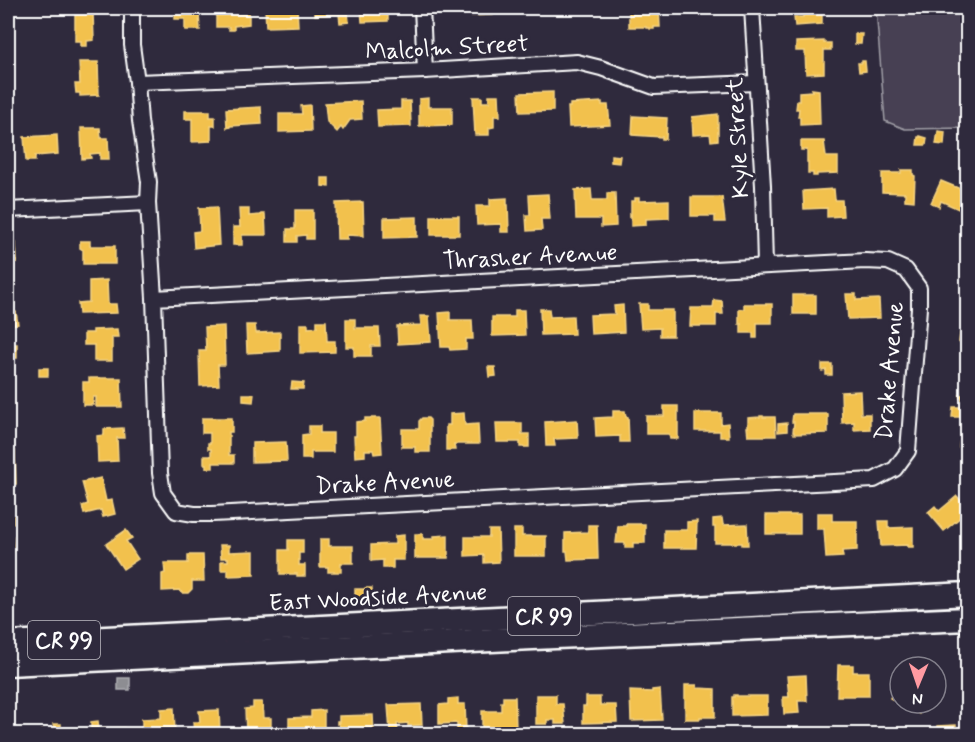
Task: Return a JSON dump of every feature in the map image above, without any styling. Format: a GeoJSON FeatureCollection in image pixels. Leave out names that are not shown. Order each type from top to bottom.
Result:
{"type":"FeatureCollection","features":[{"type":"Feature","properties":{"kind":"main road","name":"East Woodside Avenue"},"geometry":{"type":"LineString","coordinates":[[8,643],[968,594]]}},
{"type":"Feature","properties":{"kind":"main road","name":"East Woodside Avenue"},"geometry":{"type":"LineString","coordinates":[[8,664],[968,619]]}},
{"type":"Feature","properties":{"kind":"street","name":"Drake Avenue"},"geometry":{"type":"LineString","coordinates":[[132,8],[132,45],[149,182],[160,473],[163,493],[176,511],[212,514],[874,480],[895,470],[908,451],[919,308],[918,288],[906,270]]}},
{"type":"Feature","properties":{"kind":"street"},"geometry":{"type":"LineString","coordinates":[[422,8],[425,71]]}},
{"type":"Feature","properties":{"kind":"street","name":"Kyle Street"},"geometry":{"type":"LineString","coordinates":[[752,8],[763,186],[765,266]]}},
{"type":"Feature","properties":{"kind":"street","name":"Malcolm Street"},"geometry":{"type":"LineString","coordinates":[[137,82],[425,71],[577,62],[654,87],[756,83]]}},
{"type":"Feature","properties":{"kind":"street"},"geometry":{"type":"LineString","coordinates":[[8,210],[148,203]]}},
{"type":"Feature","properties":{"kind":"street","name":"Thrasher Avenue"},"geometry":{"type":"LineString","coordinates":[[154,298],[865,261],[888,262],[906,270]]}},
{"type":"Feature","properties":{"kind":"shaded area"},"geometry":{"type":"Polygon","coordinates":[[[876,8],[967,8],[967,128],[905,129],[885,121],[876,8]]]}},
{"type":"Feature","properties":{"kind":"building: Homes"},"geometry":{"type":"Polygon","coordinates":[[[175,8],[192,8],[193,14],[199,14],[200,30],[185,30],[185,19],[175,19],[175,8]]]}},
{"type":"Feature","properties":{"kind":"building: Homes"},"geometry":{"type":"Polygon","coordinates":[[[216,8],[242,8],[242,11],[249,11],[249,24],[234,26],[234,30],[229,30],[229,27],[216,27],[216,8]]]}},
{"type":"Feature","properties":{"kind":"building: Homes"},"geometry":{"type":"Polygon","coordinates":[[[265,8],[297,8],[298,26],[266,27],[265,8]]]}},
{"type":"Feature","properties":{"kind":"building: Homes"},"geometry":{"type":"Polygon","coordinates":[[[315,8],[346,8],[349,22],[340,23],[339,14],[315,15],[315,8]]]}},
{"type":"Feature","properties":{"kind":"building: Homes"},"geometry":{"type":"Polygon","coordinates":[[[361,8],[381,8],[381,12],[388,12],[388,21],[362,22],[361,8]]]}},
{"type":"Feature","properties":{"kind":"building: Homes"},"geometry":{"type":"Polygon","coordinates":[[[462,8],[493,8],[493,15],[463,16],[462,8]]]}},
{"type":"Feature","properties":{"kind":"building: Homes"},"geometry":{"type":"Polygon","coordinates":[[[529,8],[559,8],[560,12],[529,13],[529,8]]]}},
{"type":"Feature","properties":{"kind":"building: Homes"},"geometry":{"type":"Polygon","coordinates":[[[629,8],[659,8],[660,27],[650,29],[629,27],[629,8]]]}},
{"type":"Feature","properties":{"kind":"building: Homes"},"geometry":{"type":"Polygon","coordinates":[[[801,8],[822,8],[822,24],[795,26],[794,17],[803,17],[801,8]]]}},
{"type":"Feature","properties":{"kind":"building: Homes"},"geometry":{"type":"Polygon","coordinates":[[[93,13],[94,40],[87,41],[87,46],[81,46],[81,41],[75,41],[75,14],[93,13]]]}},
{"type":"Feature","properties":{"kind":"building: Homes"},"geometry":{"type":"Polygon","coordinates":[[[855,34],[862,34],[861,44],[855,44],[855,34]]]}},
{"type":"Feature","properties":{"kind":"building: Homes"},"geometry":{"type":"Polygon","coordinates":[[[824,41],[824,43],[831,43],[831,50],[824,50],[824,73],[806,74],[805,51],[796,51],[796,42],[824,41]]]}},
{"type":"Feature","properties":{"kind":"building: Homes"},"geometry":{"type":"Polygon","coordinates":[[[865,61],[866,71],[859,72],[858,63],[865,61]]]}},
{"type":"Feature","properties":{"kind":"building: Homes"},"geometry":{"type":"Polygon","coordinates":[[[79,62],[98,62],[99,95],[80,96],[80,93],[76,93],[75,84],[80,84],[79,62]]]}},
{"type":"Feature","properties":{"kind":"building: Homes"},"geometry":{"type":"Polygon","coordinates":[[[812,89],[819,90],[820,124],[800,125],[799,109],[796,109],[799,92],[813,91],[812,89]]]}},
{"type":"Feature","properties":{"kind":"building: Homes"},"geometry":{"type":"Polygon","coordinates":[[[553,92],[553,111],[520,112],[519,93],[553,92]]]}},
{"type":"Feature","properties":{"kind":"building: Homes"},"geometry":{"type":"Polygon","coordinates":[[[489,95],[499,95],[500,116],[494,116],[494,127],[489,128],[489,135],[475,135],[473,97],[482,97],[482,102],[489,102],[489,95]]]}},
{"type":"Feature","properties":{"kind":"building: Homes"},"geometry":{"type":"Polygon","coordinates":[[[428,98],[428,107],[452,107],[452,125],[419,126],[419,99],[428,98]]]}},
{"type":"Feature","properties":{"kind":"building: Homes"},"geometry":{"type":"Polygon","coordinates":[[[361,101],[362,119],[350,120],[343,130],[341,127],[337,132],[327,122],[325,103],[361,101]]]}},
{"type":"Feature","properties":{"kind":"building: Homes"},"geometry":{"type":"Polygon","coordinates":[[[401,101],[410,101],[411,126],[378,127],[377,110],[401,109],[401,101]]]}},
{"type":"Feature","properties":{"kind":"building: Homes"},"geometry":{"type":"Polygon","coordinates":[[[602,102],[602,105],[608,105],[610,125],[569,127],[568,107],[570,104],[602,102]]]}},
{"type":"Feature","properties":{"kind":"building: Homes"},"geometry":{"type":"Polygon","coordinates":[[[310,105],[311,131],[279,132],[279,114],[302,114],[301,106],[310,105]]]}},
{"type":"Feature","properties":{"kind":"building: Homes"},"geometry":{"type":"Polygon","coordinates":[[[261,107],[262,124],[227,128],[226,109],[261,107]]]}},
{"type":"Feature","properties":{"kind":"building: Homes"},"geometry":{"type":"Polygon","coordinates":[[[185,111],[210,111],[210,117],[215,117],[215,126],[211,126],[211,141],[192,142],[192,119],[185,119],[185,111]]]}},
{"type":"Feature","properties":{"kind":"building: Homes"},"geometry":{"type":"Polygon","coordinates":[[[718,114],[718,140],[711,141],[710,134],[693,135],[692,117],[718,114]]]}},
{"type":"Feature","properties":{"kind":"building: Homes"},"geometry":{"type":"Polygon","coordinates":[[[633,116],[667,118],[666,139],[632,135],[633,116]]]}},
{"type":"Feature","properties":{"kind":"building: Homes"},"geometry":{"type":"Polygon","coordinates":[[[81,128],[100,128],[101,138],[108,138],[109,159],[100,159],[100,153],[90,154],[91,158],[82,159],[81,128]]]}},
{"type":"Feature","properties":{"kind":"building: Homes"},"geometry":{"type":"Polygon","coordinates":[[[938,131],[945,132],[944,145],[936,144],[938,131]]]}},
{"type":"Feature","properties":{"kind":"building: Homes"},"geometry":{"type":"Polygon","coordinates":[[[57,135],[58,154],[35,156],[35,161],[26,161],[24,137],[57,135]]]}},
{"type":"Feature","properties":{"kind":"building: Homes"},"geometry":{"type":"Polygon","coordinates":[[[920,136],[927,138],[926,145],[917,145],[920,136]]]}},
{"type":"Feature","properties":{"kind":"building: Homes"},"geometry":{"type":"Polygon","coordinates":[[[801,141],[824,141],[826,157],[838,157],[838,173],[813,176],[813,173],[808,173],[807,150],[801,150],[801,141]]]}},
{"type":"Feature","properties":{"kind":"building: Homes"},"geometry":{"type":"Polygon","coordinates":[[[611,155],[620,156],[619,163],[611,162],[611,155]]]}},
{"type":"Feature","properties":{"kind":"building: Homes"},"geometry":{"type":"Polygon","coordinates":[[[901,170],[913,170],[915,176],[914,201],[905,200],[905,193],[882,192],[882,173],[901,173],[901,170]]]}},
{"type":"Feature","properties":{"kind":"building: Homes"},"geometry":{"type":"Polygon","coordinates":[[[322,178],[329,178],[329,187],[322,186],[322,178]]]}},
{"type":"Feature","properties":{"kind":"building: Homes"},"geometry":{"type":"Polygon","coordinates":[[[941,181],[968,192],[968,201],[963,211],[941,201],[939,207],[931,203],[941,181]]]}},
{"type":"Feature","properties":{"kind":"building: Homes"},"geometry":{"type":"Polygon","coordinates":[[[591,189],[592,200],[607,200],[607,193],[615,193],[616,226],[601,227],[601,219],[576,219],[575,190],[591,189]]]}},
{"type":"Feature","properties":{"kind":"building: Homes"},"geometry":{"type":"Polygon","coordinates":[[[834,189],[835,200],[842,200],[843,216],[827,217],[827,208],[804,209],[803,191],[834,189]]]}},
{"type":"Feature","properties":{"kind":"building: Homes"},"geometry":{"type":"Polygon","coordinates":[[[548,194],[550,219],[541,219],[542,230],[527,231],[526,215],[530,215],[529,195],[548,194]]]}},
{"type":"Feature","properties":{"kind":"building: Homes"},"geometry":{"type":"Polygon","coordinates":[[[691,197],[722,197],[725,222],[715,222],[715,216],[691,216],[691,197]]]}},
{"type":"Feature","properties":{"kind":"building: Homes"},"geometry":{"type":"Polygon","coordinates":[[[507,198],[509,232],[501,232],[501,224],[477,225],[476,206],[490,206],[490,199],[507,198]]]}},
{"type":"Feature","properties":{"kind":"building: Homes"},"geometry":{"type":"Polygon","coordinates":[[[635,198],[639,198],[639,201],[669,200],[669,218],[646,219],[646,225],[631,226],[629,214],[631,214],[631,201],[635,201],[635,198]]]}},
{"type":"Feature","properties":{"kind":"building: Homes"},"geometry":{"type":"Polygon","coordinates":[[[363,202],[364,236],[347,235],[347,239],[337,239],[336,203],[363,202]]]}},
{"type":"Feature","properties":{"kind":"building: Homes"},"geometry":{"type":"Polygon","coordinates":[[[217,207],[219,245],[194,248],[193,232],[200,231],[199,208],[217,207]]]}},
{"type":"Feature","properties":{"kind":"building: Homes"},"geometry":{"type":"Polygon","coordinates":[[[239,209],[249,209],[249,216],[265,214],[266,235],[242,235],[242,245],[233,245],[233,227],[240,227],[239,209]]]}},
{"type":"Feature","properties":{"kind":"building: Homes"},"geometry":{"type":"Polygon","coordinates":[[[295,210],[313,210],[313,239],[306,239],[306,235],[297,236],[297,242],[287,242],[287,229],[295,229],[295,210]]]}},
{"type":"Feature","properties":{"kind":"building: Homes"},"geometry":{"type":"Polygon","coordinates":[[[431,216],[459,216],[459,235],[431,235],[431,216]]]}},
{"type":"Feature","properties":{"kind":"building: Homes"},"geometry":{"type":"Polygon","coordinates":[[[417,217],[417,237],[384,238],[384,218],[417,217]]]}},
{"type":"Feature","properties":{"kind":"building: Homes"},"geometry":{"type":"Polygon","coordinates":[[[80,241],[90,241],[90,246],[115,246],[115,264],[83,264],[83,250],[80,248],[80,241]]]}},
{"type":"Feature","properties":{"kind":"building: Homes"},"geometry":{"type":"Polygon","coordinates":[[[16,242],[17,262],[8,263],[8,243],[16,242]]]}},
{"type":"Feature","properties":{"kind":"building: Homes"},"geometry":{"type":"Polygon","coordinates":[[[107,280],[108,304],[116,304],[117,313],[79,314],[78,303],[89,302],[89,281],[107,280]]]}},
{"type":"Feature","properties":{"kind":"building: Homes"},"geometry":{"type":"Polygon","coordinates":[[[846,294],[856,294],[856,300],[879,299],[880,318],[848,319],[846,294]]]}},
{"type":"Feature","properties":{"kind":"building: Homes"},"geometry":{"type":"Polygon","coordinates":[[[793,295],[816,295],[816,314],[793,314],[793,295]]]}},
{"type":"Feature","properties":{"kind":"building: Homes"},"geometry":{"type":"Polygon","coordinates":[[[714,300],[722,301],[723,314],[716,314],[716,326],[690,326],[691,308],[713,308],[714,300]]]}},
{"type":"Feature","properties":{"kind":"building: Homes"},"geometry":{"type":"Polygon","coordinates":[[[639,304],[648,304],[648,310],[673,310],[673,336],[660,336],[660,328],[641,329],[639,304]]]}},
{"type":"Feature","properties":{"kind":"building: Homes"},"geometry":{"type":"Polygon","coordinates":[[[744,304],[772,304],[772,323],[757,323],[757,338],[753,338],[753,333],[741,333],[739,309],[744,309],[744,304]]]}},
{"type":"Feature","properties":{"kind":"building: Homes"},"geometry":{"type":"Polygon","coordinates":[[[623,305],[624,332],[591,334],[590,315],[615,314],[614,306],[623,305]]]}},
{"type":"Feature","properties":{"kind":"building: Homes"},"geometry":{"type":"Polygon","coordinates":[[[540,309],[549,309],[550,317],[573,316],[574,334],[541,335],[540,309]]]}},
{"type":"Feature","properties":{"kind":"building: Homes"},"geometry":{"type":"Polygon","coordinates":[[[515,310],[524,310],[525,335],[492,336],[492,317],[515,317],[515,310]]]}},
{"type":"Feature","properties":{"kind":"building: Homes"},"geometry":{"type":"Polygon","coordinates":[[[16,312],[18,324],[8,325],[8,313],[16,312]]]}},
{"type":"Feature","properties":{"kind":"building: Homes"},"geometry":{"type":"Polygon","coordinates":[[[450,312],[450,320],[472,320],[473,339],[466,339],[466,349],[450,350],[449,347],[441,347],[439,313],[450,312]]]}},
{"type":"Feature","properties":{"kind":"building: Homes"},"geometry":{"type":"Polygon","coordinates":[[[420,316],[429,316],[431,342],[398,344],[397,326],[421,325],[420,316]]]}},
{"type":"Feature","properties":{"kind":"building: Homes"},"geometry":{"type":"Polygon","coordinates":[[[346,319],[355,319],[355,328],[379,328],[380,346],[371,346],[371,356],[354,356],[354,347],[346,347],[346,319]]]}},
{"type":"Feature","properties":{"kind":"building: Homes"},"geometry":{"type":"Polygon","coordinates":[[[317,321],[326,321],[327,341],[335,341],[335,352],[300,353],[300,324],[308,324],[308,328],[317,327],[317,321]]]}},
{"type":"Feature","properties":{"kind":"building: Homes"},"geometry":{"type":"Polygon","coordinates":[[[246,325],[255,325],[256,333],[280,332],[280,351],[247,353],[246,325]]]}},
{"type":"Feature","properties":{"kind":"building: Homes"},"geometry":{"type":"Polygon","coordinates":[[[224,326],[225,365],[218,365],[219,385],[200,386],[199,351],[206,351],[205,327],[224,326]]]}},
{"type":"Feature","properties":{"kind":"building: Homes"},"geometry":{"type":"Polygon","coordinates":[[[117,329],[118,337],[112,337],[112,361],[94,361],[94,345],[84,345],[84,333],[93,333],[93,330],[117,329]]]}},
{"type":"Feature","properties":{"kind":"building: Homes"},"geometry":{"type":"Polygon","coordinates":[[[960,333],[968,334],[968,343],[959,342],[960,333]]]}},
{"type":"Feature","properties":{"kind":"building: Homes"},"geometry":{"type":"Polygon","coordinates":[[[8,344],[17,344],[17,358],[10,358],[10,376],[8,376],[8,344]]]}},
{"type":"Feature","properties":{"kind":"building: Homes"},"geometry":{"type":"Polygon","coordinates":[[[822,364],[832,364],[832,375],[826,375],[826,370],[822,371],[822,364]]]}},
{"type":"Feature","properties":{"kind":"building: Homes"},"geometry":{"type":"Polygon","coordinates":[[[488,367],[495,367],[496,376],[489,377],[488,367]]]}},
{"type":"Feature","properties":{"kind":"building: Homes"},"geometry":{"type":"Polygon","coordinates":[[[39,368],[48,368],[48,376],[39,376],[39,368]]]}},
{"type":"Feature","properties":{"kind":"building: Homes"},"geometry":{"type":"Polygon","coordinates":[[[89,378],[121,378],[122,407],[96,407],[96,397],[93,397],[93,405],[83,405],[83,382],[89,382],[89,378]]]}},
{"type":"Feature","properties":{"kind":"building: Homes"},"geometry":{"type":"Polygon","coordinates":[[[292,382],[304,383],[303,389],[291,389],[292,382]]]}},
{"type":"Feature","properties":{"kind":"building: Homes"},"geometry":{"type":"Polygon","coordinates":[[[964,384],[968,385],[967,417],[952,417],[953,407],[961,407],[960,395],[963,395],[964,384]]]}},
{"type":"Feature","properties":{"kind":"building: Homes"},"geometry":{"type":"Polygon","coordinates":[[[860,391],[861,414],[870,414],[870,429],[854,430],[854,422],[842,423],[841,392],[860,391]]]}},
{"type":"Feature","properties":{"kind":"building: Homes"},"geometry":{"type":"Polygon","coordinates":[[[243,394],[254,394],[253,402],[243,401],[243,394]]]}},
{"type":"Feature","properties":{"kind":"building: Homes"},"geometry":{"type":"Polygon","coordinates":[[[664,406],[678,406],[678,439],[670,439],[669,434],[646,434],[646,416],[664,416],[664,406]]]}},
{"type":"Feature","properties":{"kind":"building: Homes"},"geometry":{"type":"Polygon","coordinates":[[[613,411],[625,411],[628,417],[629,442],[620,442],[620,436],[596,437],[595,418],[613,417],[613,411]]]}},
{"type":"Feature","properties":{"kind":"building: Homes"},"geometry":{"type":"Polygon","coordinates":[[[464,413],[465,425],[478,424],[479,444],[454,444],[455,450],[446,450],[446,425],[450,425],[450,414],[464,413]]]}},
{"type":"Feature","properties":{"kind":"building: Homes"},"geometry":{"type":"Polygon","coordinates":[[[695,413],[721,413],[721,424],[728,423],[729,437],[720,437],[720,431],[695,431],[695,413]]]}},
{"type":"Feature","properties":{"kind":"building: Homes"},"geometry":{"type":"Polygon","coordinates":[[[793,414],[828,414],[828,433],[794,434],[793,414]]]}},
{"type":"Feature","properties":{"kind":"building: Homes"},"geometry":{"type":"Polygon","coordinates":[[[775,417],[776,436],[748,436],[748,418],[775,417]]]}},
{"type":"Feature","properties":{"kind":"building: Homes"},"geometry":{"type":"Polygon","coordinates":[[[202,418],[232,418],[232,432],[229,432],[229,455],[234,455],[234,463],[213,463],[213,468],[206,468],[204,456],[211,456],[211,449],[208,449],[210,433],[202,433],[202,418]]]}},
{"type":"Feature","properties":{"kind":"building: Homes"},"geometry":{"type":"Polygon","coordinates":[[[365,418],[380,418],[382,453],[374,454],[373,450],[365,450],[365,456],[355,457],[356,422],[365,421],[365,418]]]}},
{"type":"Feature","properties":{"kind":"building: Homes"},"geometry":{"type":"Polygon","coordinates":[[[422,418],[430,420],[430,452],[415,452],[415,447],[402,447],[402,429],[419,429],[419,421],[422,418]]]}},
{"type":"Feature","properties":{"kind":"building: Homes"},"geometry":{"type":"Polygon","coordinates":[[[577,420],[578,438],[554,439],[555,446],[546,446],[545,422],[577,420]]]}},
{"type":"Feature","properties":{"kind":"building: Homes"},"geometry":{"type":"Polygon","coordinates":[[[496,423],[522,423],[522,434],[529,434],[529,447],[520,447],[520,442],[497,442],[496,423]]]}},
{"type":"Feature","properties":{"kind":"building: Homes"},"geometry":{"type":"Polygon","coordinates":[[[787,423],[787,431],[778,432],[778,424],[787,423]]]}},
{"type":"Feature","properties":{"kind":"building: Homes"},"geometry":{"type":"Polygon","coordinates":[[[309,426],[320,426],[320,433],[333,433],[333,452],[311,452],[311,459],[302,459],[302,435],[309,434],[309,426]]]}},
{"type":"Feature","properties":{"kind":"building: Homes"},"geometry":{"type":"Polygon","coordinates":[[[123,428],[124,438],[117,438],[118,461],[98,462],[97,436],[104,435],[104,429],[123,428]]]}},
{"type":"Feature","properties":{"kind":"building: Homes"},"geometry":{"type":"Polygon","coordinates":[[[960,438],[968,439],[968,472],[962,472],[964,447],[959,447],[960,438]]]}},
{"type":"Feature","properties":{"kind":"building: Homes"},"geometry":{"type":"Polygon","coordinates":[[[286,442],[287,461],[252,462],[252,443],[286,442]]]}},
{"type":"Feature","properties":{"kind":"building: Homes"},"geometry":{"type":"Polygon","coordinates":[[[8,451],[15,451],[16,484],[8,484],[8,451]]]}},
{"type":"Feature","properties":{"kind":"building: Homes"},"geometry":{"type":"Polygon","coordinates":[[[101,478],[106,501],[112,500],[115,514],[103,517],[101,510],[84,514],[82,506],[88,504],[82,482],[101,478]]]}},
{"type":"Feature","properties":{"kind":"building: Homes"},"geometry":{"type":"Polygon","coordinates":[[[957,496],[968,511],[944,531],[928,512],[935,506],[939,511],[957,496]]]}},
{"type":"Feature","properties":{"kind":"building: Homes"},"geometry":{"type":"Polygon","coordinates":[[[8,505],[10,505],[10,517],[13,516],[13,523],[8,523],[8,505]]]}},
{"type":"Feature","properties":{"kind":"building: Homes"},"geometry":{"type":"Polygon","coordinates":[[[817,513],[832,513],[832,521],[857,521],[857,550],[842,551],[843,557],[826,558],[824,529],[817,529],[817,513]]]}},
{"type":"Feature","properties":{"kind":"building: Homes"},"geometry":{"type":"Polygon","coordinates":[[[766,515],[800,515],[800,534],[766,534],[766,515]]]}},
{"type":"Feature","properties":{"kind":"building: Homes"},"geometry":{"type":"Polygon","coordinates":[[[722,518],[723,525],[747,524],[748,545],[715,543],[713,519],[722,518]]]}},
{"type":"Feature","properties":{"kind":"building: Homes"},"geometry":{"type":"Polygon","coordinates":[[[697,521],[696,548],[664,548],[664,530],[687,530],[687,522],[697,521]]]}},
{"type":"Feature","properties":{"kind":"building: Homes"},"geometry":{"type":"Polygon","coordinates":[[[879,521],[888,521],[888,528],[913,527],[913,547],[908,547],[908,545],[881,546],[879,521]]]}},
{"type":"Feature","properties":{"kind":"building: Homes"},"geometry":{"type":"Polygon","coordinates":[[[626,524],[645,524],[645,543],[633,543],[633,548],[625,548],[625,543],[616,543],[618,526],[626,526],[626,524]]]}},
{"type":"Feature","properties":{"kind":"building: Homes"},"geometry":{"type":"Polygon","coordinates":[[[588,525],[597,525],[598,559],[568,560],[567,551],[565,551],[565,533],[588,532],[588,525]]]}},
{"type":"Feature","properties":{"kind":"building: Homes"},"geometry":{"type":"Polygon","coordinates":[[[514,529],[522,529],[522,536],[546,536],[546,556],[514,556],[514,529]]]}},
{"type":"Feature","properties":{"kind":"building: Homes"},"geometry":{"type":"Polygon","coordinates":[[[126,530],[132,538],[126,541],[138,559],[123,569],[106,544],[126,530]]]}},
{"type":"Feature","properties":{"kind":"building: Homes"},"geometry":{"type":"Polygon","coordinates":[[[489,530],[498,530],[499,562],[484,563],[484,555],[465,556],[465,537],[489,537],[489,530]]]}},
{"type":"Feature","properties":{"kind":"building: Homes"},"geometry":{"type":"Polygon","coordinates":[[[415,534],[423,534],[423,539],[448,535],[448,558],[415,558],[415,534]]]}},
{"type":"Feature","properties":{"kind":"building: Homes"},"geometry":{"type":"Polygon","coordinates":[[[404,535],[404,560],[393,560],[393,568],[383,568],[383,560],[371,561],[371,545],[395,544],[395,536],[404,535]]]}},
{"type":"Feature","properties":{"kind":"building: Homes"},"geometry":{"type":"Polygon","coordinates":[[[8,536],[12,536],[13,552],[8,552],[8,536]]]}},
{"type":"Feature","properties":{"kind":"building: Homes"},"geometry":{"type":"Polygon","coordinates":[[[320,539],[329,539],[329,546],[353,546],[353,563],[341,563],[341,572],[328,572],[328,567],[320,567],[320,539]]]}},
{"type":"Feature","properties":{"kind":"building: Homes"},"geometry":{"type":"Polygon","coordinates":[[[288,540],[303,540],[303,553],[299,553],[299,565],[305,565],[305,576],[280,574],[280,550],[288,550],[288,540]]]}},
{"type":"Feature","properties":{"kind":"building: Homes"},"geometry":{"type":"Polygon","coordinates":[[[220,545],[229,545],[229,552],[254,551],[254,575],[228,576],[228,570],[221,570],[221,561],[228,561],[228,558],[221,558],[220,545]]]}},
{"type":"Feature","properties":{"kind":"building: Homes"},"geometry":{"type":"Polygon","coordinates":[[[188,555],[203,555],[204,581],[192,581],[192,589],[188,593],[182,593],[180,590],[162,591],[164,563],[188,563],[188,555]]]}},
{"type":"Feature","properties":{"kind":"building: Homes"},"geometry":{"type":"Polygon","coordinates":[[[365,588],[372,588],[375,600],[365,600],[365,588]]]}},
{"type":"Feature","properties":{"kind":"building: Homes"},"geometry":{"type":"Polygon","coordinates":[[[355,589],[364,589],[364,601],[355,600],[355,589]]]}},
{"type":"Feature","properties":{"kind":"building: Homes"},"geometry":{"type":"Polygon","coordinates":[[[838,665],[853,665],[853,672],[869,672],[869,696],[837,696],[838,665]]]}},
{"type":"Feature","properties":{"kind":"building: Homes"},"geometry":{"type":"Polygon","coordinates":[[[806,675],[807,701],[798,701],[799,713],[784,714],[783,697],[789,697],[787,676],[806,675]]]}},
{"type":"Feature","properties":{"kind":"building: Homes"},"geometry":{"type":"Polygon","coordinates":[[[685,685],[715,689],[715,717],[685,719],[685,685]]]}},
{"type":"Feature","properties":{"kind":"building: Homes"},"geometry":{"type":"Polygon","coordinates":[[[660,689],[662,720],[631,721],[630,691],[652,692],[652,690],[660,689]]]}},
{"type":"Feature","properties":{"kind":"building: Homes"},"geometry":{"type":"Polygon","coordinates":[[[536,695],[556,695],[556,704],[563,704],[565,724],[555,724],[555,720],[547,720],[547,724],[536,724],[536,695]]]}},
{"type":"Feature","properties":{"kind":"building: Homes"},"geometry":{"type":"Polygon","coordinates":[[[734,695],[767,696],[767,715],[732,716],[732,697],[734,695]]]}},
{"type":"Feature","properties":{"kind":"building: Homes"},"geometry":{"type":"Polygon","coordinates":[[[503,697],[515,697],[516,729],[482,730],[482,711],[501,711],[503,697]]]}},
{"type":"Feature","properties":{"kind":"building: Homes"},"geometry":{"type":"Polygon","coordinates":[[[586,697],[600,697],[600,705],[616,705],[617,722],[583,723],[583,706],[586,706],[586,697]]]}},
{"type":"Feature","properties":{"kind":"building: Homes"},"geometry":{"type":"Polygon","coordinates":[[[458,698],[458,704],[465,704],[466,730],[457,731],[457,723],[439,724],[439,705],[448,704],[448,699],[458,698]]]}},
{"type":"Feature","properties":{"kind":"building: Homes"},"geometry":{"type":"Polygon","coordinates":[[[253,702],[262,702],[263,718],[271,718],[271,734],[246,733],[245,709],[253,708],[253,702]]]}},
{"type":"Feature","properties":{"kind":"building: Homes"},"geometry":{"type":"Polygon","coordinates":[[[421,704],[422,725],[397,724],[398,732],[390,732],[388,705],[421,704]]]}},
{"type":"Feature","properties":{"kind":"building: Homes"},"geometry":{"type":"Polygon","coordinates":[[[174,708],[175,734],[142,734],[142,719],[161,718],[161,709],[174,708]]]}},
{"type":"Feature","properties":{"kind":"building: Homes"},"geometry":{"type":"Polygon","coordinates":[[[219,710],[220,734],[194,734],[193,722],[200,722],[199,711],[219,710]]]}},
{"type":"Feature","properties":{"kind":"building: Homes"},"geometry":{"type":"Polygon","coordinates":[[[324,710],[324,734],[289,734],[289,718],[311,717],[311,711],[324,710]]]}},
{"type":"Feature","properties":{"kind":"building: Homes"},"geometry":{"type":"Polygon","coordinates":[[[373,715],[374,734],[340,734],[339,723],[337,724],[339,716],[373,715]]]}},
{"type":"Feature","properties":{"kind":"building: Homes"},"geometry":{"type":"Polygon","coordinates":[[[98,721],[99,729],[124,728],[124,734],[91,734],[91,722],[98,721]]]}},
{"type":"Feature","properties":{"kind":"building: Homes"},"geometry":{"type":"Polygon","coordinates":[[[53,724],[61,724],[61,730],[75,730],[75,734],[41,734],[41,731],[54,731],[53,724]]]}},
{"type":"Feature","properties":{"kind":"building: Homes"},"geometry":{"type":"Polygon","coordinates":[[[956,725],[956,734],[938,734],[937,726],[956,725]]]}},
{"type":"Feature","properties":{"kind":"building: Industry"},"geometry":{"type":"Polygon","coordinates":[[[118,678],[130,678],[130,690],[118,690],[118,678]]]}}]}
